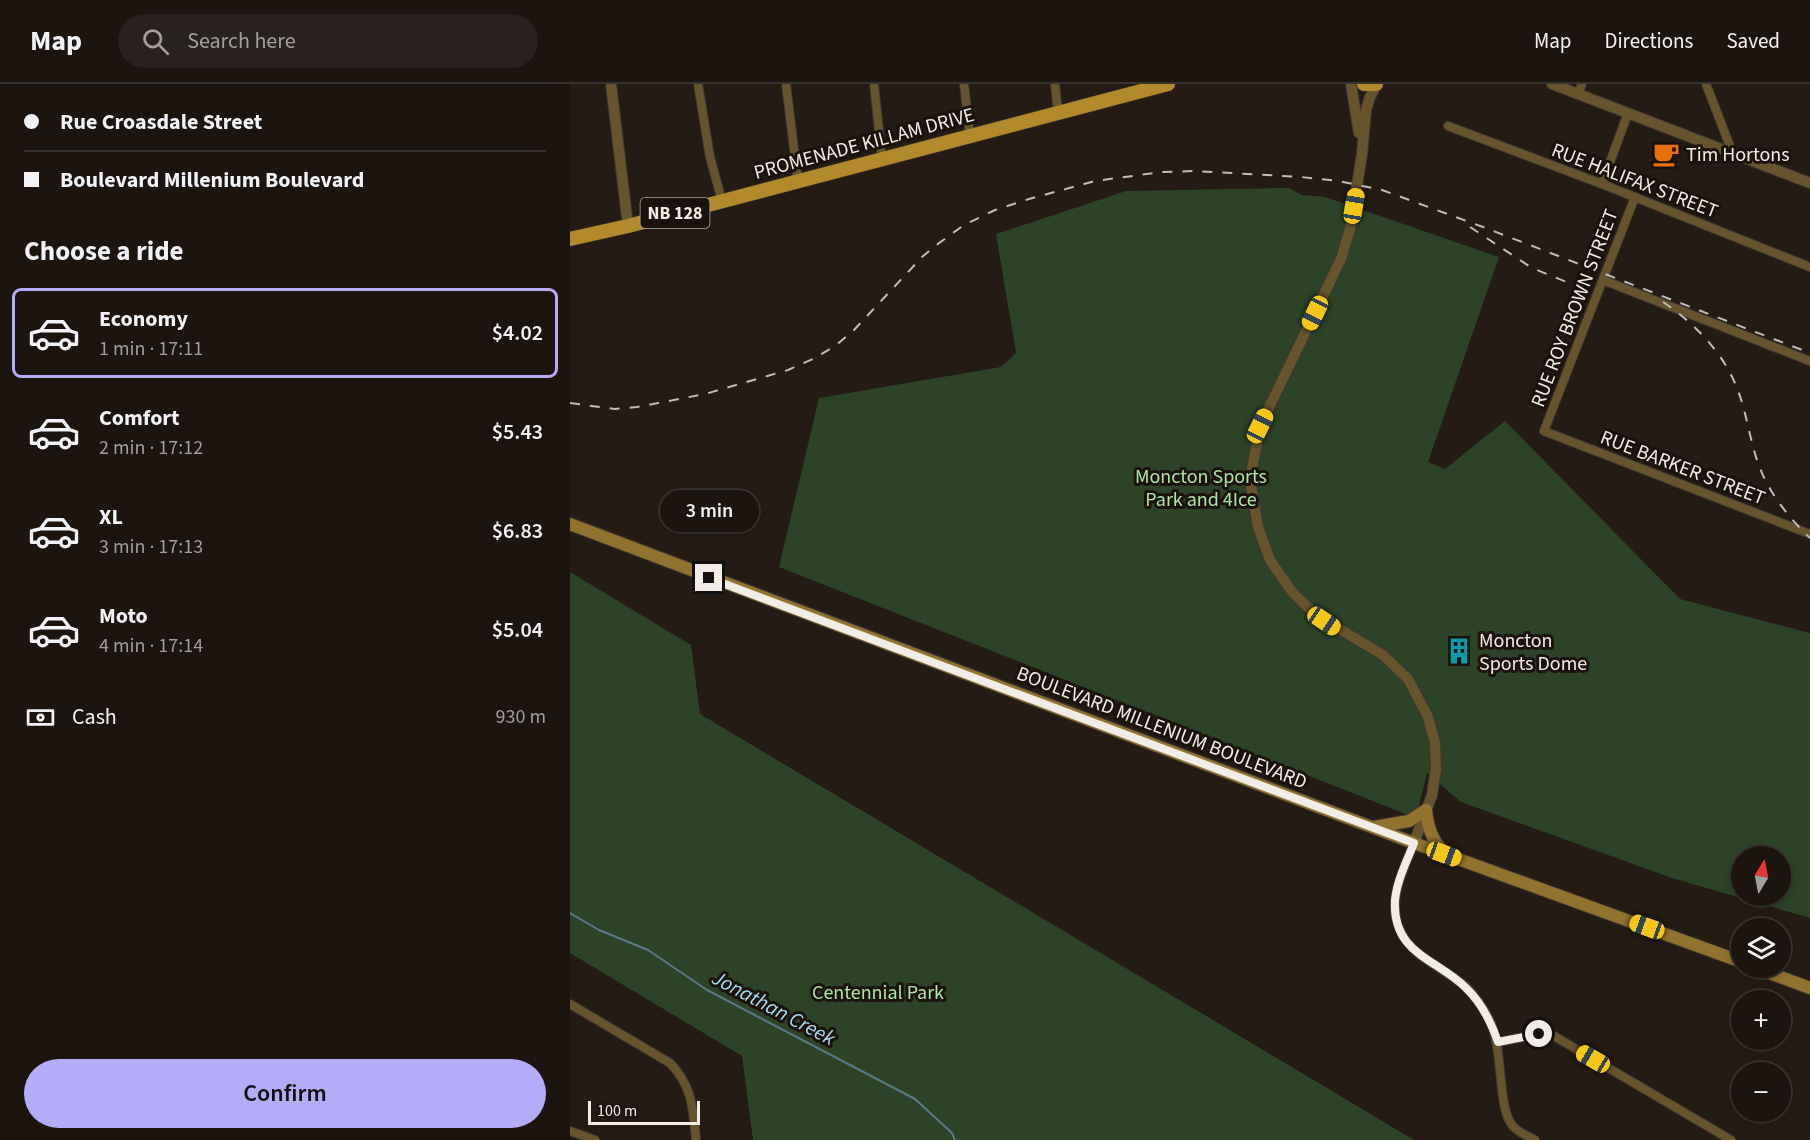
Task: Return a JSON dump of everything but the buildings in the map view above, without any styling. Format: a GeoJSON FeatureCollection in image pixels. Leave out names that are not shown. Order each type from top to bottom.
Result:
{"type":"FeatureCollection","features":[{"type":"Feature","properties":{"kind":"main road","name":"PROMENADE KILLAM DRIVE"},"geometry":{"type":"LineString","coordinates":[[570,239],[628,226],[1058,113],[1144,87],[1168,84]]}},
{"type":"Feature","properties":{"kind":"main road"},"geometry":{"type":"LineString","coordinates":[[1364,84],[1377,84]]}},
{"type":"Feature","properties":{"kind":"main road","name":"BOULEVARD MILLENIUM BOULEVARD"},"geometry":{"type":"LineString","coordinates":[[570,524],[1372,828],[1731,958]]}},
{"type":"Feature","properties":{"kind":"main road"},"geometry":{"type":"LineString","coordinates":[[1372,828],[1408,821],[1426,810]]}},
{"type":"Feature","properties":{"kind":"main road"},"geometry":{"type":"LineString","coordinates":[[1426,810],[1429,832],[1444,854]]}},
{"type":"Feature","properties":{"kind":"main road"},"geometry":{"type":"LineString","coordinates":[[1783,978],[1810,988]]}},
{"type":"Feature","properties":{"kind":"street"},"geometry":{"type":"LineString","coordinates":[[611,84],[628,226]]}},
{"type":"Feature","properties":{"kind":"street"},"geometry":{"type":"LineString","coordinates":[[698,84],[710,157],[722,201]]}},
{"type":"Feature","properties":{"kind":"street"},"geometry":{"type":"LineString","coordinates":[[786,84],[798,181]]}},
{"type":"Feature","properties":{"kind":"street"},"geometry":{"type":"LineString","coordinates":[[874,84],[882,159]]}},
{"type":"Feature","properties":{"kind":"street"},"geometry":{"type":"LineString","coordinates":[[964,84],[970,136]]}},
{"type":"Feature","properties":{"kind":"street"},"geometry":{"type":"LineString","coordinates":[[1054,84],[1058,113]]}},
{"type":"Feature","properties":{"kind":"street"},"geometry":{"type":"LineString","coordinates":[[1351,84],[1362,154]]}},
{"type":"Feature","properties":{"kind":"street"},"geometry":{"type":"LineString","coordinates":[[1377,84],[1366,110],[1362,154],[1350,229],[1341,259],[1260,426],[1250,480],[1258,527],[1270,560],[1293,593],[1316,615],[1383,655],[1408,679],[1428,717],[1435,743],[1436,770],[1432,795],[1397,886],[1396,916],[1401,932],[1421,958],[1466,987],[1480,1004],[1498,1042],[1505,1111],[1511,1125],[1534,1140]]}},
{"type":"Feature","properties":{"kind":"street"},"geometry":{"type":"LineString","coordinates":[[1551,84],[1580,89],[1628,113],[1810,183]]}},
{"type":"Feature","properties":{"kind":"street"},"geometry":{"type":"LineString","coordinates":[[1706,84],[1733,154]]}},
{"type":"Feature","properties":{"kind":"street"},"geometry":{"type":"LineString","coordinates":[[1602,184],[1628,113]]}},
{"type":"Feature","properties":{"kind":"street","name":"RUE HALIFAX STREET"},"geometry":{"type":"LineString","coordinates":[[1448,126],[1602,184],[1810,267]]}},
{"type":"Feature","properties":{"kind":"street","name":"RUE ROY BROWN STREET"},"geometry":{"type":"LineString","coordinates":[[1544,431],[1635,197]]}},
{"type":"Feature","properties":{"kind":"street"},"geometry":{"type":"LineString","coordinates":[[1603,280],[1810,361]]}},
{"type":"Feature","properties":{"kind":"street","name":"RUE BARKER STREET"},"geometry":{"type":"LineString","coordinates":[[1544,431],[1810,534]]}},
{"type":"Feature","properties":{"kind":"street"},"geometry":{"type":"LineString","coordinates":[[570,1004],[675,1068],[689,1090],[696,1140]]}},
{"type":"Feature","properties":{"kind":"street"},"geometry":{"type":"LineString","coordinates":[[1498,1042],[1539,1034],[1554,1036],[1731,1140]]}},
{"type":"Feature","properties":{"kind":"street"},"geometry":{"type":"LineString","coordinates":[[570,1131],[595,1140]]}},
{"type":"Feature","properties":{"kind":"green space","name":"Moncton Sports Park and 4Ice"},"geometry":{"type":"Polygon","coordinates":[[[1289,188],[1302,195],[1325,197],[1499,257],[1428,462],[1445,469],[1505,421],[1680,599],[1810,633],[1810,918],[1769,906],[1791,906],[1791,846],[1731,846],[1731,895],[1672,878],[1461,802],[1427,773],[1416,818],[779,567],[819,398],[1001,367],[1016,353],[996,234],[1126,191],[1289,188]]]}},
{"type":"Feature","properties":{"kind":"green space","name":"Centennial Park"},"geometry":{"type":"Polygon","coordinates":[[[570,572],[691,645],[700,714],[1414,1140],[753,1140],[742,1056],[570,953],[570,572]]]}},
{"type":"Feature","properties":{"kind":"waterway","name":"Jonathan Creek"},"geometry":{"type":"LineString","coordinates":[[570,913],[599,930],[648,950],[707,990],[915,1099],[952,1133],[955,1140]]}},
{"type":"Feature","properties":{"kind":"railway"},"geometry":{"type":"LineString","coordinates":[[570,403],[615,409],[637,407],[705,394],[788,370],[835,346],[854,330],[922,257],[964,225],[995,210],[1095,181],[1162,172],[1195,171],[1301,177],[1338,181],[1382,190],[1810,353]]}},
{"type":"Feature","properties":{"kind":"railway"},"geometry":{"type":"LineString","coordinates":[[1470,227],[1532,268],[1569,283]]}},
{"type":"Feature","properties":{"kind":"railway"},"geometry":{"type":"LineString","coordinates":[[1663,302],[1686,319],[1724,362],[1740,396],[1763,475],[1783,508],[1810,538]]}},
{"type":"Feature","properties":{"kind":"place","name":"Tim Hortons"},"geometry":{"type":"Point","coordinates":[1666,154]}},
{"type":"Feature","properties":{"kind":"place","name":"Moncton Sports Dome"},"geometry":{"type":"Point","coordinates":[1459,651]}},
{"type":"Feature","properties":{"kind":"route"},"geometry":{"type":"LineString","coordinates":[[709,578],[1414,843],[1397,886],[1395,900],[1396,916],[1401,932],[1410,946],[1421,958],[1466,987],[1490,1021],[1498,1042],[1539,1034]]}}]}
